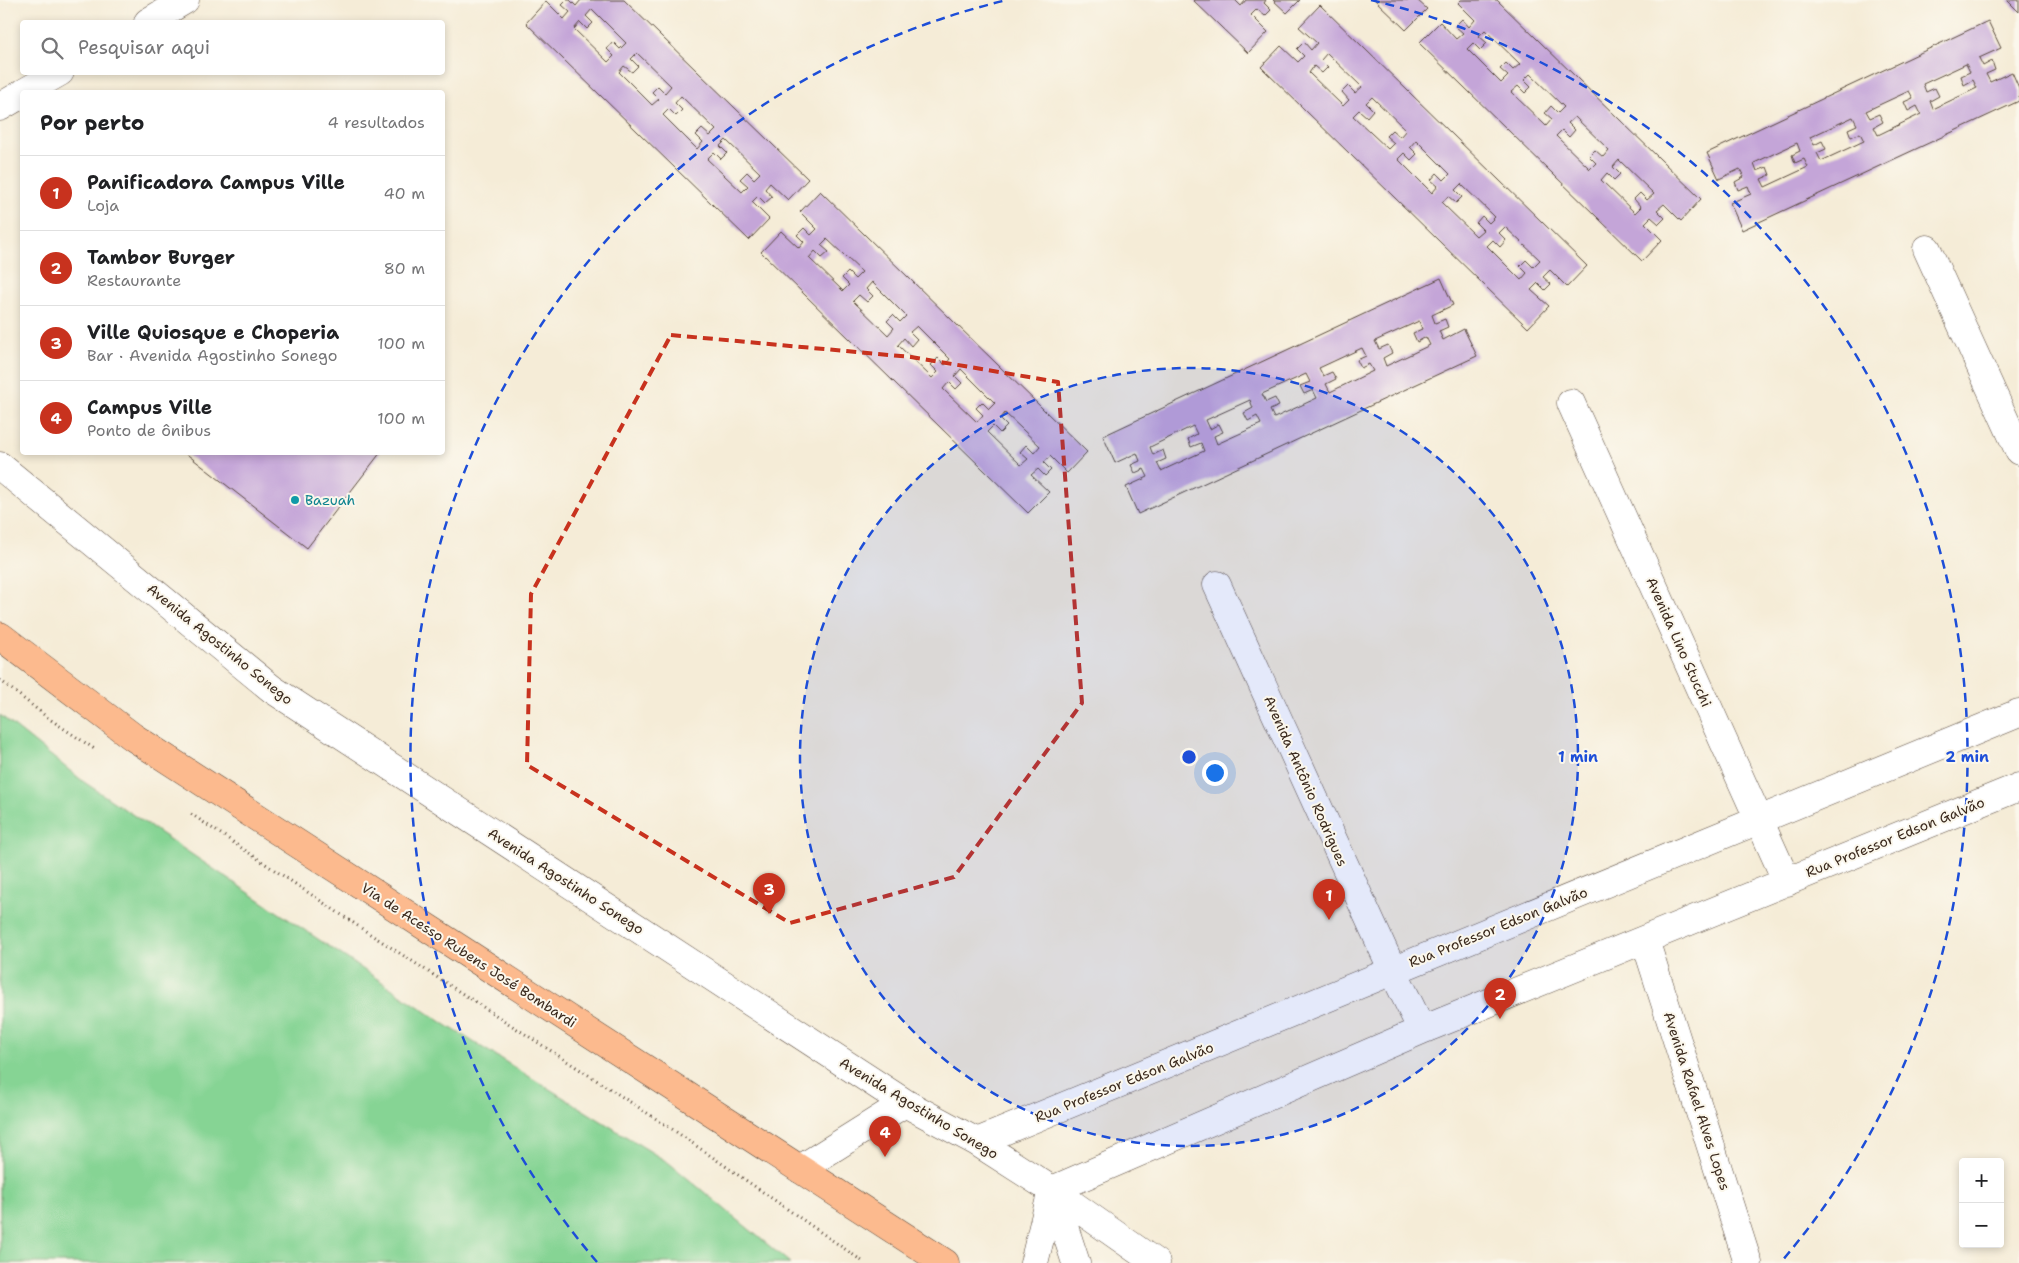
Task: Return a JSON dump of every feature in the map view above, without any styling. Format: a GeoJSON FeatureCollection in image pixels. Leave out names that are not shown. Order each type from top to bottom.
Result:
{"type":"FeatureCollection","features":[{"type":"Feature","properties":{"kind":"main road","name":"Via de Acesso Rubens José Bombardi"},"geometry":{"type":"LineString","coordinates":[[0,636],[133,737],[945,1263]]}},
{"type":"Feature","properties":{"kind":"street"},"geometry":{"type":"LineString","coordinates":[[151,20],[185,0]]}},
{"type":"Feature","properties":{"kind":"street"},"geometry":{"type":"LineString","coordinates":[[29,90],[55,75]]}},
{"type":"Feature","properties":{"kind":"street"},"geometry":{"type":"LineString","coordinates":[[0,107],[20,95]]}},
{"type":"Feature","properties":{"kind":"street"},"geometry":{"type":"LineString","coordinates":[[1927,249],[2019,451]]}},
{"type":"Feature","properties":{"kind":"street","name":"Avenida Lino Stucchi"},"geometry":{"type":"LineString","coordinates":[[1571,403],[1787,882]]}},
{"type":"Feature","properties":{"kind":"street","name":"Avenida Agostinho Sonego"},"geometry":{"type":"LineString","coordinates":[[0,466],[272,689],[905,1103],[977,1142],[1052,1190],[1156,1263]]}},
{"type":"Feature","properties":{"kind":"street","name":"Avenida Antônio Rodrigues"},"geometry":{"type":"LineString","coordinates":[[1217,585],[1393,971],[1422,1030]]}},
{"type":"Feature","properties":{"kind":"street","name":"Rua Professor Edson Galvão"},"geometry":{"type":"LineString","coordinates":[[977,1142],[2019,713]]}},
{"type":"Feature","properties":{"kind":"street","name":"Rua Professor Edson Galvão"},"geometry":{"type":"LineString","coordinates":[[1052,1190],[1422,1030],[2019,787]]}},
{"type":"Feature","properties":{"kind":"street","name":"Avenida Rafael Alves Lopes"},"geometry":{"type":"LineString","coordinates":[[1645,940],[1748,1263]]}},
{"type":"Feature","properties":{"kind":"street"},"geometry":{"type":"LineString","coordinates":[[800,1169],[905,1103]]}},
{"type":"Feature","properties":{"kind":"street"},"geometry":{"type":"LineString","coordinates":[[1034,1263],[1052,1190]]}},
{"type":"Feature","properties":{"kind":"street"},"geometry":{"type":"LineString","coordinates":[[1052,1190],[1076,1263]]}},
{"type":"Feature","properties":{"kind":"path"},"geometry":{"type":"LineString","coordinates":[[0,680],[48,718],[97,751]]}},
{"type":"Feature","properties":{"kind":"path"},"geometry":{"type":"LineString","coordinates":[[187,812],[375,938],[672,1129],[865,1263]]}},
{"type":"Feature","properties":{"kind":"highlighted area"},"geometry":{"type":"Polygon","coordinates":[[[671,335],[911,357],[1058,382],[1082,703],[954,877],[790,923],[527,765],[531,594],[671,335]]]}},
{"type":"Feature","properties":{"kind":"green space"},"geometry":{"type":"Polygon","coordinates":[[[0,715],[84,782],[446,1025],[669,1163],[790,1263],[0,1263],[0,715]]]}},
{"type":"Feature","properties":{"kind":"building"},"geometry":{"type":"Polygon","coordinates":[[[567,0],[570,0],[576,6],[581,0],[624,0],[808,179],[788,200],[770,183],[765,189],[772,197],[765,203],[758,196],[752,202],[769,219],[749,240],[526,23],[546,1],[564,19],[570,12],[562,5],[567,0]],[[592,9],[586,16],[593,23],[587,29],[580,22],[574,29],[608,62],[614,56],[607,49],[613,42],[620,49],[626,43],[592,9]],[[637,53],[631,59],[638,66],[632,72],[624,66],[619,72],[652,105],[659,99],[652,92],[658,86],[665,93],[671,86],[637,53]],[[681,96],[675,103],[682,110],[676,116],[669,109],[663,115],[697,149],[703,142],[696,135],[702,129],[710,136],[716,130],[681,96]],[[726,140],[720,146],[727,153],[721,159],[714,152],[707,159],[742,192],[748,186],[740,179],[747,172],[754,179],[760,173],[726,140]]]}},
{"type":"Feature","properties":{"kind":"building"},"geometry":{"type":"Polygon","coordinates":[[[1193,0],[1235,0],[1241,6],[1246,0],[1266,0],[1264,3],[1271,10],[1265,16],[1257,9],[1251,15],[1268,32],[1248,53],[1193,0]]]}},
{"type":"Feature","properties":{"kind":"building"},"geometry":{"type":"Polygon","coordinates":[[[1273,0],[1300,0],[1287,13],[1273,0]]]}},
{"type":"Feature","properties":{"kind":"building"},"geometry":{"type":"Polygon","coordinates":[[[1375,0],[1417,0],[1427,9],[1406,30],[1375,0]]]}},
{"type":"Feature","properties":{"kind":"building"},"geometry":{"type":"Polygon","coordinates":[[[1461,0],[1497,0],[1701,199],[1681,221],[1664,204],[1657,210],[1665,218],[1659,224],[1651,217],[1645,223],[1662,240],[1642,261],[1419,43],[1440,22],[1456,39],[1463,33],[1455,26],[1462,19],[1469,27],[1475,20],[1458,3],[1461,0]],[[1485,30],[1479,36],[1487,43],[1480,50],[1473,43],[1467,49],[1501,83],[1508,76],[1500,69],[1506,63],[1513,70],[1520,64],[1485,30]],[[1530,74],[1524,80],[1531,87],[1525,93],[1518,86],[1511,92],[1546,126],[1552,119],[1545,113],[1551,106],[1558,113],[1564,107],[1530,74]],[[1575,117],[1568,123],[1575,130],[1569,137],[1562,130],[1556,136],[1590,169],[1596,163],[1589,156],[1595,150],[1603,157],[1609,150],[1575,117]],[[1619,160],[1613,167],[1620,174],[1614,180],[1607,173],[1601,180],[1635,213],[1641,207],[1634,199],[1640,193],[1647,200],[1654,194],[1619,160]]]}},
{"type":"Feature","properties":{"kind":"building"},"geometry":{"type":"Polygon","coordinates":[[[2007,0],[2019,0],[2019,12],[2007,0]]]}},
{"type":"Feature","properties":{"kind":"building"},"geometry":{"type":"Polygon","coordinates":[[[1320,5],[1587,266],[1567,287],[1550,270],[1543,277],[1551,284],[1545,290],[1538,283],[1531,290],[1549,306],[1528,328],[1261,67],[1281,46],[1298,62],[1304,56],[1297,49],[1304,42],[1311,50],[1317,43],[1299,27],[1320,5]],[[1327,53],[1321,60],[1328,67],[1322,73],[1314,66],[1309,73],[1343,106],[1349,100],[1342,92],[1348,86],[1355,93],[1362,87],[1327,53]],[[1372,97],[1366,103],[1373,110],[1367,117],[1359,110],[1353,116],[1388,149],[1394,143],[1386,136],[1392,130],[1400,137],[1406,130],[1372,97]],[[1416,140],[1410,147],[1417,154],[1411,160],[1404,153],[1398,159],[1432,193],[1438,186],[1431,180],[1437,173],[1444,180],[1450,174],[1416,140]],[[1461,184],[1455,190],[1462,197],[1456,203],[1448,196],[1442,203],[1476,236],[1483,230],[1476,223],[1482,216],[1489,223],[1495,217],[1461,184]],[[1505,227],[1499,233],[1506,240],[1500,247],[1493,240],[1487,246],[1521,280],[1527,273],[1520,266],[1526,260],[1533,267],[1540,260],[1505,227]]]}},
{"type":"Feature","properties":{"kind":"building"},"geometry":{"type":"Polygon","coordinates":[[[1988,21],[2001,48],[1979,58],[1983,66],[1992,61],[1995,70],[1986,74],[1990,82],[2012,72],[2019,88],[2019,101],[1742,230],[1730,203],[1751,194],[1748,186],[1738,190],[1735,182],[1744,177],[1740,169],[1719,179],[1707,153],[1988,21]],[[1966,64],[1923,84],[1926,92],[1935,88],[1939,96],[1930,101],[1933,109],[1977,88],[1973,80],[1964,85],[1961,76],[1970,72],[1966,64]],[[1909,91],[1866,111],[1870,118],[1879,114],[1883,122],[1874,127],[1878,135],[1921,114],[1917,106],[1908,111],[1904,102],[1913,98],[1909,91]],[[1853,117],[1810,137],[1814,145],[1822,141],[1826,149],[1817,153],[1821,161],[1864,141],[1860,133],[1851,137],[1848,129],[1857,125],[1853,117]],[[1797,143],[1754,163],[1757,171],[1767,167],[1770,175],[1761,179],[1765,187],[1808,167],[1804,159],[1795,163],[1792,155],[1800,151],[1797,143]]]}},
{"type":"Feature","properties":{"kind":"building"},"geometry":{"type":"Polygon","coordinates":[[[820,191],[1087,452],[1067,473],[1050,456],[1044,463],[1051,470],[1045,476],[1038,469],[1031,475],[1049,492],[1028,513],[761,252],[781,231],[799,248],[804,242],[797,235],[804,228],[811,235],[817,229],[800,212],[820,191]],[[827,239],[821,245],[829,252],[822,258],[815,251],[809,258],[843,291],[849,285],[842,278],[848,272],[855,279],[862,272],[827,239]],[[872,282],[866,289],[873,296],[867,302],[859,295],[853,301],[888,335],[894,328],[887,321],[893,315],[900,322],[906,316],[872,282]],[[917,326],[910,332],[917,339],[911,346],[904,338],[898,345],[932,378],[938,372],[931,365],[938,358],[945,365],[950,359],[917,326]],[[961,369],[955,376],[962,383],[956,389],[949,382],[943,389],[977,422],[983,415],[976,408],[982,402],[989,409],[995,403],[961,369]],[[1005,413],[1000,419],[1007,426],[1000,433],[993,426],[987,432],[1021,465],[1028,459],[1020,452],[1026,445],[1034,453],[1040,446],[1005,413]]]}},
{"type":"Feature","properties":{"kind":"building"},"geometry":{"type":"Polygon","coordinates":[[[1441,278],[1453,305],[1432,315],[1435,323],[1445,319],[1448,327],[1439,331],[1443,340],[1464,329],[1477,356],[1138,514],[1126,487],[1148,477],[1144,469],[1135,473],[1131,465],[1140,461],[1137,453],[1115,463],[1103,436],[1441,278]],[[1419,321],[1375,341],[1379,349],[1388,345],[1392,353],[1383,358],[1386,366],[1430,345],[1426,337],[1417,342],[1413,333],[1422,329],[1419,321]],[[1362,348],[1319,368],[1323,376],[1332,372],[1336,379],[1326,384],[1330,392],[1373,371],[1369,364],[1361,368],[1357,360],[1366,356],[1362,348]],[[1306,374],[1262,394],[1266,402],[1275,398],[1279,406],[1270,410],[1274,418],[1317,398],[1313,390],[1304,394],[1300,386],[1310,382],[1306,374]],[[1250,400],[1206,420],[1210,429],[1219,424],[1223,432],[1214,436],[1217,444],[1261,424],[1257,416],[1248,421],[1244,413],[1253,408],[1250,400]],[[1193,426],[1150,447],[1153,455],[1163,450],[1166,459],[1157,463],[1161,471],[1204,451],[1201,443],[1191,447],[1188,439],[1197,434],[1193,426]]]}},
{"type":"Feature","properties":{"kind":"building","name":"Bazuah"},"geometry":{"type":"Polygon","coordinates":[[[188,455],[379,455],[307,548],[188,455]]]}},
{"type":"Feature","properties":{"kind":"place","name":"Bazuah"},"geometry":{"type":"Point","coordinates":[295,500]}},
{"type":"Feature","properties":{"kind":"place","name":"Ville Quiosque e Choperia"},"geometry":{"type":"Point","coordinates":[769,914]}},
{"type":"Feature","properties":{"kind":"place","name":"Panificadora Campus Ville"},"geometry":{"type":"Point","coordinates":[1329,920]}},
{"type":"Feature","properties":{"kind":"place","name":"Tambor Burger"},"geometry":{"type":"Point","coordinates":[1500,1019]}},
{"type":"Feature","properties":{"kind":"place","name":"Campus Ville"},"geometry":{"type":"Point","coordinates":[885,1157]}}]}
